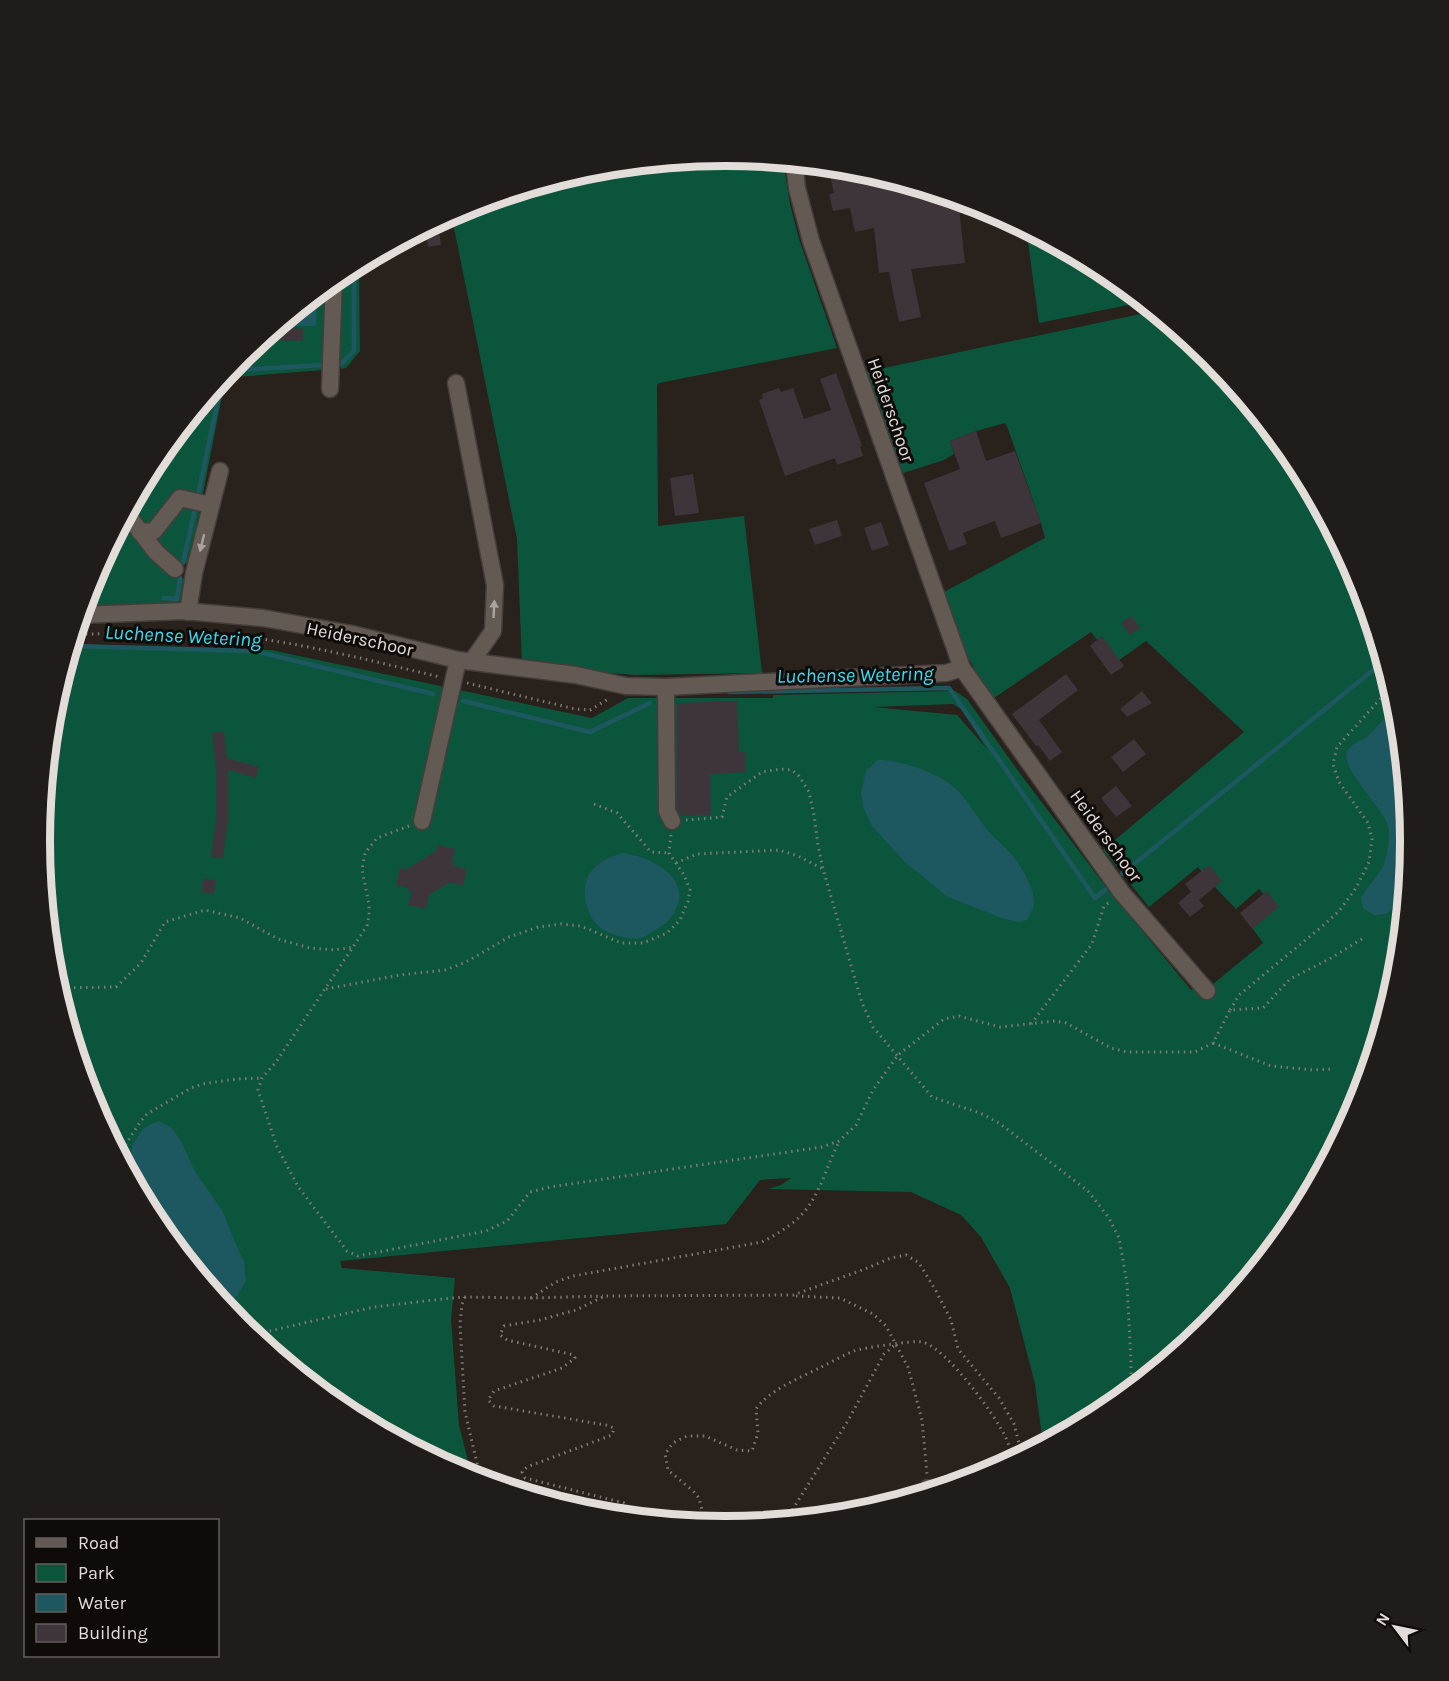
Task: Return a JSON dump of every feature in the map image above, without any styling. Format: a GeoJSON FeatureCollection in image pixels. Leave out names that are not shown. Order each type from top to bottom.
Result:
{"type":"FeatureCollection","features":[{"type":"Feature","properties":{"kind":"street","name":"Heiderschoor"},"geometry":{"type":"LineString","coordinates":[[795,169],[797,188],[811,241],[962,668],[1122,893],[1207,991]]}},
{"type":"Feature","properties":{"kind":"street"},"geometry":{"type":"LineString","coordinates":[[330,389],[334,290]]}},
{"type":"Feature","properties":{"kind":"street"},"geometry":{"type":"LineString","coordinates":[[422,821],[453,680],[465,660],[493,631],[495,585],[456,383]]}},
{"type":"Feature","properties":{"kind":"street"},"geometry":{"type":"LineString","coordinates":[[188,612],[194,573],[220,471]]}},
{"type":"Feature","properties":{"kind":"street"},"geometry":{"type":"LineString","coordinates":[[140,532],[154,531],[180,498],[211,505]]}},
{"type":"Feature","properties":{"kind":"street"},"geometry":{"type":"LineString","coordinates":[[131,520],[156,552],[175,569]]}},
{"type":"Feature","properties":{"kind":"street","name":"Heiderschoor"},"geometry":{"type":"LineString","coordinates":[[89,615],[188,612],[263,618],[352,634],[465,660],[576,675],[626,686],[666,687],[946,673],[962,668]]}},
{"type":"Feature","properties":{"kind":"street"},"geometry":{"type":"LineString","coordinates":[[666,687],[667,811],[672,821]]}},
{"type":"Feature","properties":{"kind":"path","name":"Heiderschoor"},"geometry":{"type":"LineString","coordinates":[[82,634],[198,634],[260,639],[346,654],[575,710],[590,710],[626,686]]}},
{"type":"Feature","properties":{"kind":"path"},"geometry":{"type":"LineString","coordinates":[[531,1298],[556,1282],[573,1276],[762,1242],[781,1232],[812,1203],[839,1141],[856,1125],[873,1090],[898,1055],[944,1019],[959,1016],[1000,1027],[1055,1021],[1066,1023],[1112,1048],[1127,1052],[1195,1052],[1213,1043],[1239,995],[1339,911],[1356,888],[1369,862],[1372,839],[1368,823],[1339,782],[1333,764],[1337,747],[1384,695]]}},
{"type":"Feature","properties":{"kind":"path"},"geometry":{"type":"LineString","coordinates":[[326,989],[400,975],[445,970],[466,962],[509,937],[538,927],[561,924],[581,926],[621,944],[643,943],[667,933],[680,920],[688,902],[690,890],[684,875],[669,853],[672,821],[722,817],[727,797],[762,772],[780,769],[792,771],[799,776],[809,792],[823,869],[862,1003],[873,1027],[932,1097],[980,1113],[999,1123],[1088,1191],[1109,1218],[1119,1238],[1127,1283],[1131,1379]]}},
{"type":"Feature","properties":{"kind":"path"},"geometry":{"type":"LineString","coordinates":[[594,804],[617,813],[651,852],[669,853]]}},
{"type":"Feature","properties":{"kind":"path"},"geometry":{"type":"LineString","coordinates":[[422,821],[377,838],[365,853],[362,870],[369,904],[367,926],[276,1062],[262,1077],[258,1090],[277,1147],[299,1188],[347,1251],[358,1256],[486,1231],[507,1221],[530,1192],[550,1187],[822,1147],[839,1141]]}},
{"type":"Feature","properties":{"kind":"path"},"geometry":{"type":"LineString","coordinates":[[676,863],[697,854],[779,850],[798,856],[823,869]]}},
{"type":"Feature","properties":{"kind":"path"},"geometry":{"type":"LineString","coordinates":[[1031,1024],[1092,944],[1104,906],[1122,893]]}},
{"type":"Feature","properties":{"kind":"path"},"geometry":{"type":"LineString","coordinates":[[66,988],[116,987],[141,963],[165,922],[205,910],[240,918],[278,939],[310,948],[334,950],[353,948]]}},
{"type":"Feature","properties":{"kind":"path"},"geometry":{"type":"LineString","coordinates":[[1230,1010],[1263,1008],[1290,979],[1365,937]]}},
{"type":"Feature","properties":{"kind":"path"},"geometry":{"type":"LineString","coordinates":[[1213,1043],[1271,1066],[1313,1071],[1332,1069]]}},
{"type":"Feature","properties":{"kind":"path"},"geometry":{"type":"LineString","coordinates":[[124,1148],[147,1114],[190,1088],[202,1084],[262,1077]]}},
{"type":"Feature","properties":{"kind":"path"},"geometry":{"type":"LineString","coordinates":[[793,1295],[891,1258],[906,1255],[919,1263],[951,1320],[958,1349],[999,1398],[1014,1424],[1020,1447]]}},
{"type":"Feature","properties":{"kind":"path"},"geometry":{"type":"LineString","coordinates":[[263,1333],[374,1307],[465,1297],[793,1295],[840,1299],[873,1314],[886,1326],[908,1367],[922,1420],[928,1484]]}},
{"type":"Feature","properties":{"kind":"path"},"geometry":{"type":"LineString","coordinates":[[605,1296],[576,1310],[540,1320],[504,1326],[500,1335],[507,1340],[563,1351],[574,1355],[574,1358],[562,1368],[494,1391],[488,1400],[494,1406],[614,1428],[612,1435],[527,1467],[522,1472],[525,1478],[624,1503],[631,1509]]}},
{"type":"Feature","properties":{"kind":"path"},"geometry":{"type":"LineString","coordinates":[[465,1297],[460,1324],[465,1412],[478,1469]]}},
{"type":"Feature","properties":{"kind":"path"},"geometry":{"type":"LineString","coordinates":[[705,1515],[699,1498],[668,1470],[665,1454],[673,1443],[687,1436],[705,1436],[737,1450],[752,1451],[758,1432],[756,1409],[762,1400],[855,1350],[922,1341],[934,1347],[949,1360],[984,1404],[1005,1436],[1011,1451]]}},
{"type":"Feature","properties":{"kind":"path"},"geometry":{"type":"LineString","coordinates":[[791,1512],[849,1419],[884,1354],[896,1344]]}},
{"type":"Feature","properties":{"kind":"green space"},"geometry":{"type":"Polygon","coordinates":[[[680,167],[784,168],[799,239],[837,348],[657,385],[658,526],[744,516],[762,673],[635,675],[551,668],[522,663],[517,539],[453,223],[508,201],[593,178],[680,167]]]}},
{"type":"Feature","properties":{"kind":"green space"},"geometry":{"type":"Polygon","coordinates":[[[1027,237],[1100,279],[1134,304],[1039,323],[1027,237]]]}},
{"type":"Feature","properties":{"kind":"green space"},"geometry":{"type":"Polygon","coordinates":[[[359,273],[360,351],[346,368],[341,369],[340,357],[322,356],[323,370],[236,377],[229,382],[279,333],[359,273]]]}},
{"type":"Feature","properties":{"kind":"green space"},"geometry":{"type":"Polygon","coordinates":[[[1145,313],[1202,363],[1232,395],[1286,465],[1330,542],[1364,624],[1387,709],[1398,796],[1400,840],[1398,885],[1387,972],[1364,1057],[1330,1139],[1286,1216],[1232,1286],[1202,1318],[1170,1348],[1100,1402],[1042,1436],[1035,1384],[1010,1288],[981,1237],[961,1215],[911,1192],[768,1189],[781,1185],[791,1178],[760,1180],[726,1224],[340,1261],[342,1268],[455,1278],[451,1320],[459,1425],[469,1465],[426,1446],[349,1402],[314,1376],[279,1348],[217,1286],[163,1216],[119,1139],[101,1099],[85,1057],[62,972],[51,885],[51,796],[55,752],[62,709],[79,644],[271,650],[592,718],[628,698],[773,698],[773,695],[955,691],[967,699],[1021,775],[1107,888],[1191,990],[1208,977],[1213,984],[1263,943],[1250,925],[1273,905],[1259,889],[1236,909],[1198,867],[1149,907],[1103,850],[1244,732],[1146,641],[1115,663],[1091,632],[991,700],[963,648],[942,593],[1045,538],[1008,429],[1005,423],[950,441],[954,454],[944,460],[900,474],[865,372],[1145,313]],[[953,704],[873,707],[957,715],[987,749],[961,709],[953,704]]]}},
{"type":"Feature","properties":{"kind":"green space"},"geometry":{"type":"Polygon","coordinates":[[[224,388],[189,564],[177,562],[174,576],[187,579],[183,599],[174,605],[91,608],[119,542],[140,503],[163,465],[224,388]]]}},
{"type":"Feature","properties":{"kind":"water"},"geometry":{"type":"Polygon","coordinates":[[[317,303],[316,326],[288,326],[317,303]]]}},
{"type":"Feature","properties":{"kind":"water"},"geometry":{"type":"Polygon","coordinates":[[[1388,714],[1394,752],[1400,840],[1396,904],[1386,914],[1374,915],[1363,908],[1361,898],[1384,864],[1389,832],[1383,816],[1355,777],[1347,759],[1347,752],[1351,746],[1372,732],[1388,714]]]}},
{"type":"Feature","properties":{"kind":"water"},"geometry":{"type":"Polygon","coordinates":[[[878,760],[923,770],[945,781],[961,794],[988,831],[1015,858],[1026,877],[1034,897],[1027,920],[1018,922],[1002,918],[948,897],[905,862],[872,826],[864,809],[861,793],[866,771],[878,760]]]}},
{"type":"Feature","properties":{"kind":"water"},"geometry":{"type":"Polygon","coordinates":[[[622,853],[648,860],[660,867],[677,884],[680,895],[677,908],[668,921],[638,939],[617,936],[602,929],[591,916],[585,900],[586,883],[594,868],[622,853]]]}},
{"type":"Feature","properties":{"kind":"water"},"geometry":{"type":"Polygon","coordinates":[[[159,1121],[172,1128],[181,1141],[194,1170],[223,1212],[244,1262],[246,1281],[232,1302],[163,1216],[132,1164],[132,1145],[145,1127],[159,1121]]]}},
{"type":"Feature","properties":{"kind":"building"},"geometry":{"type":"Polygon","coordinates":[[[830,174],[899,189],[959,208],[965,263],[911,269],[921,317],[899,322],[889,272],[879,273],[874,228],[855,232],[850,208],[833,211],[829,194],[834,193],[830,174]]]}},
{"type":"Feature","properties":{"kind":"building"},"geometry":{"type":"Polygon","coordinates":[[[439,231],[441,245],[428,247],[426,235],[439,231]]]}},
{"type":"Feature","properties":{"kind":"building"},"geometry":{"type":"Polygon","coordinates":[[[285,328],[303,329],[303,341],[272,340],[285,328]]]}},
{"type":"Feature","properties":{"kind":"building"},"geometry":{"type":"Polygon","coordinates":[[[836,373],[862,446],[860,447],[863,456],[837,465],[835,458],[785,476],[759,400],[763,398],[762,394],[779,388],[781,392],[793,388],[804,419],[831,410],[820,379],[836,373]]]}},
{"type":"Feature","properties":{"kind":"building"},"geometry":{"type":"Polygon","coordinates":[[[976,431],[986,461],[1015,451],[1041,523],[1001,538],[995,521],[963,533],[967,544],[949,551],[924,483],[960,469],[950,441],[976,431]]]}},
{"type":"Feature","properties":{"kind":"building"},"geometry":{"type":"Polygon","coordinates":[[[693,474],[699,513],[675,516],[670,478],[693,474]]]}},
{"type":"Feature","properties":{"kind":"building"},"geometry":{"type":"Polygon","coordinates":[[[837,520],[842,536],[815,545],[809,529],[837,520]]]}},
{"type":"Feature","properties":{"kind":"building"},"geometry":{"type":"Polygon","coordinates":[[[881,522],[889,545],[872,551],[864,528],[881,522]]]}},
{"type":"Feature","properties":{"kind":"building"},"geometry":{"type":"Polygon","coordinates":[[[1131,616],[1140,628],[1130,635],[1121,623],[1131,616]]]}},
{"type":"Feature","properties":{"kind":"building"},"geometry":{"type":"Polygon","coordinates":[[[1102,636],[1124,666],[1111,675],[1090,646],[1102,636]]]}},
{"type":"Feature","properties":{"kind":"building"},"geometry":{"type":"Polygon","coordinates":[[[1066,674],[1078,690],[1039,720],[1062,752],[1050,761],[1012,714],[1066,674]]]}},
{"type":"Feature","properties":{"kind":"building"},"geometry":{"type":"Polygon","coordinates":[[[1142,691],[1152,703],[1127,717],[1120,709],[1142,691]]]}},
{"type":"Feature","properties":{"kind":"building"},"geometry":{"type":"Polygon","coordinates":[[[737,701],[739,752],[745,752],[746,772],[710,774],[711,815],[681,816],[677,808],[677,703],[737,701]]]}},
{"type":"Feature","properties":{"kind":"building"},"geometry":{"type":"Polygon","coordinates":[[[224,732],[227,758],[259,767],[256,778],[228,770],[228,819],[223,858],[211,857],[216,818],[216,771],[212,733],[224,732]]]}},
{"type":"Feature","properties":{"kind":"building"},"geometry":{"type":"Polygon","coordinates":[[[1134,739],[1146,754],[1123,772],[1111,757],[1134,739]]]}},
{"type":"Feature","properties":{"kind":"building"},"geometry":{"type":"Polygon","coordinates":[[[1116,786],[1132,806],[1116,817],[1101,798],[1116,786]]]}},
{"type":"Feature","properties":{"kind":"building"},"geometry":{"type":"Polygon","coordinates":[[[438,845],[455,849],[452,862],[455,862],[454,866],[467,869],[463,886],[450,882],[429,895],[426,909],[408,905],[412,892],[408,891],[409,888],[396,885],[400,868],[407,869],[436,851],[438,845]]]}},
{"type":"Feature","properties":{"kind":"building"},"geometry":{"type":"Polygon","coordinates":[[[1209,865],[1222,881],[1199,900],[1204,906],[1190,917],[1178,903],[1191,892],[1185,884],[1209,865]]]}},
{"type":"Feature","properties":{"kind":"building"},"geometry":{"type":"Polygon","coordinates":[[[203,879],[216,880],[214,894],[201,892],[203,879]]]}},
{"type":"Feature","properties":{"kind":"building"},"geometry":{"type":"Polygon","coordinates":[[[1267,891],[1279,907],[1252,929],[1240,913],[1267,891]]]}},
{"type":"Feature","properties":{"kind":"waterway"},"geometry":{"type":"LineString","coordinates":[[341,364],[354,351],[354,276]]}},
{"type":"Feature","properties":{"kind":"waterway"},"geometry":{"type":"LineString","coordinates":[[241,370],[323,365]]}},
{"type":"Feature","properties":{"kind":"waterway"},"geometry":{"type":"LineString","coordinates":[[198,495],[220,392]]}},
{"type":"Feature","properties":{"kind":"waterway"},"geometry":{"type":"LineString","coordinates":[[183,563],[195,509]]}},
{"type":"Feature","properties":{"kind":"waterway"},"geometry":{"type":"LineString","coordinates":[[164,598],[177,599],[180,578]]}},
{"type":"Feature","properties":{"kind":"waterway","name":"Luchense Wetering"},"geometry":{"type":"LineString","coordinates":[[79,646],[254,651],[433,694]]}},
{"type":"Feature","properties":{"kind":"waterway","name":"Luchense Wetering"},"geometry":{"type":"LineString","coordinates":[[1122,874],[1376,667]]}},
{"type":"Feature","properties":{"kind":"waterway","name":"Luchense Wetering"},"geometry":{"type":"LineString","coordinates":[[729,692],[949,688],[1095,898],[1105,890]]}},
{"type":"Feature","properties":{"kind":"waterway","name":"Luchense Wetering"},"geometry":{"type":"LineString","coordinates":[[463,701],[590,732],[650,703]]}}]}
